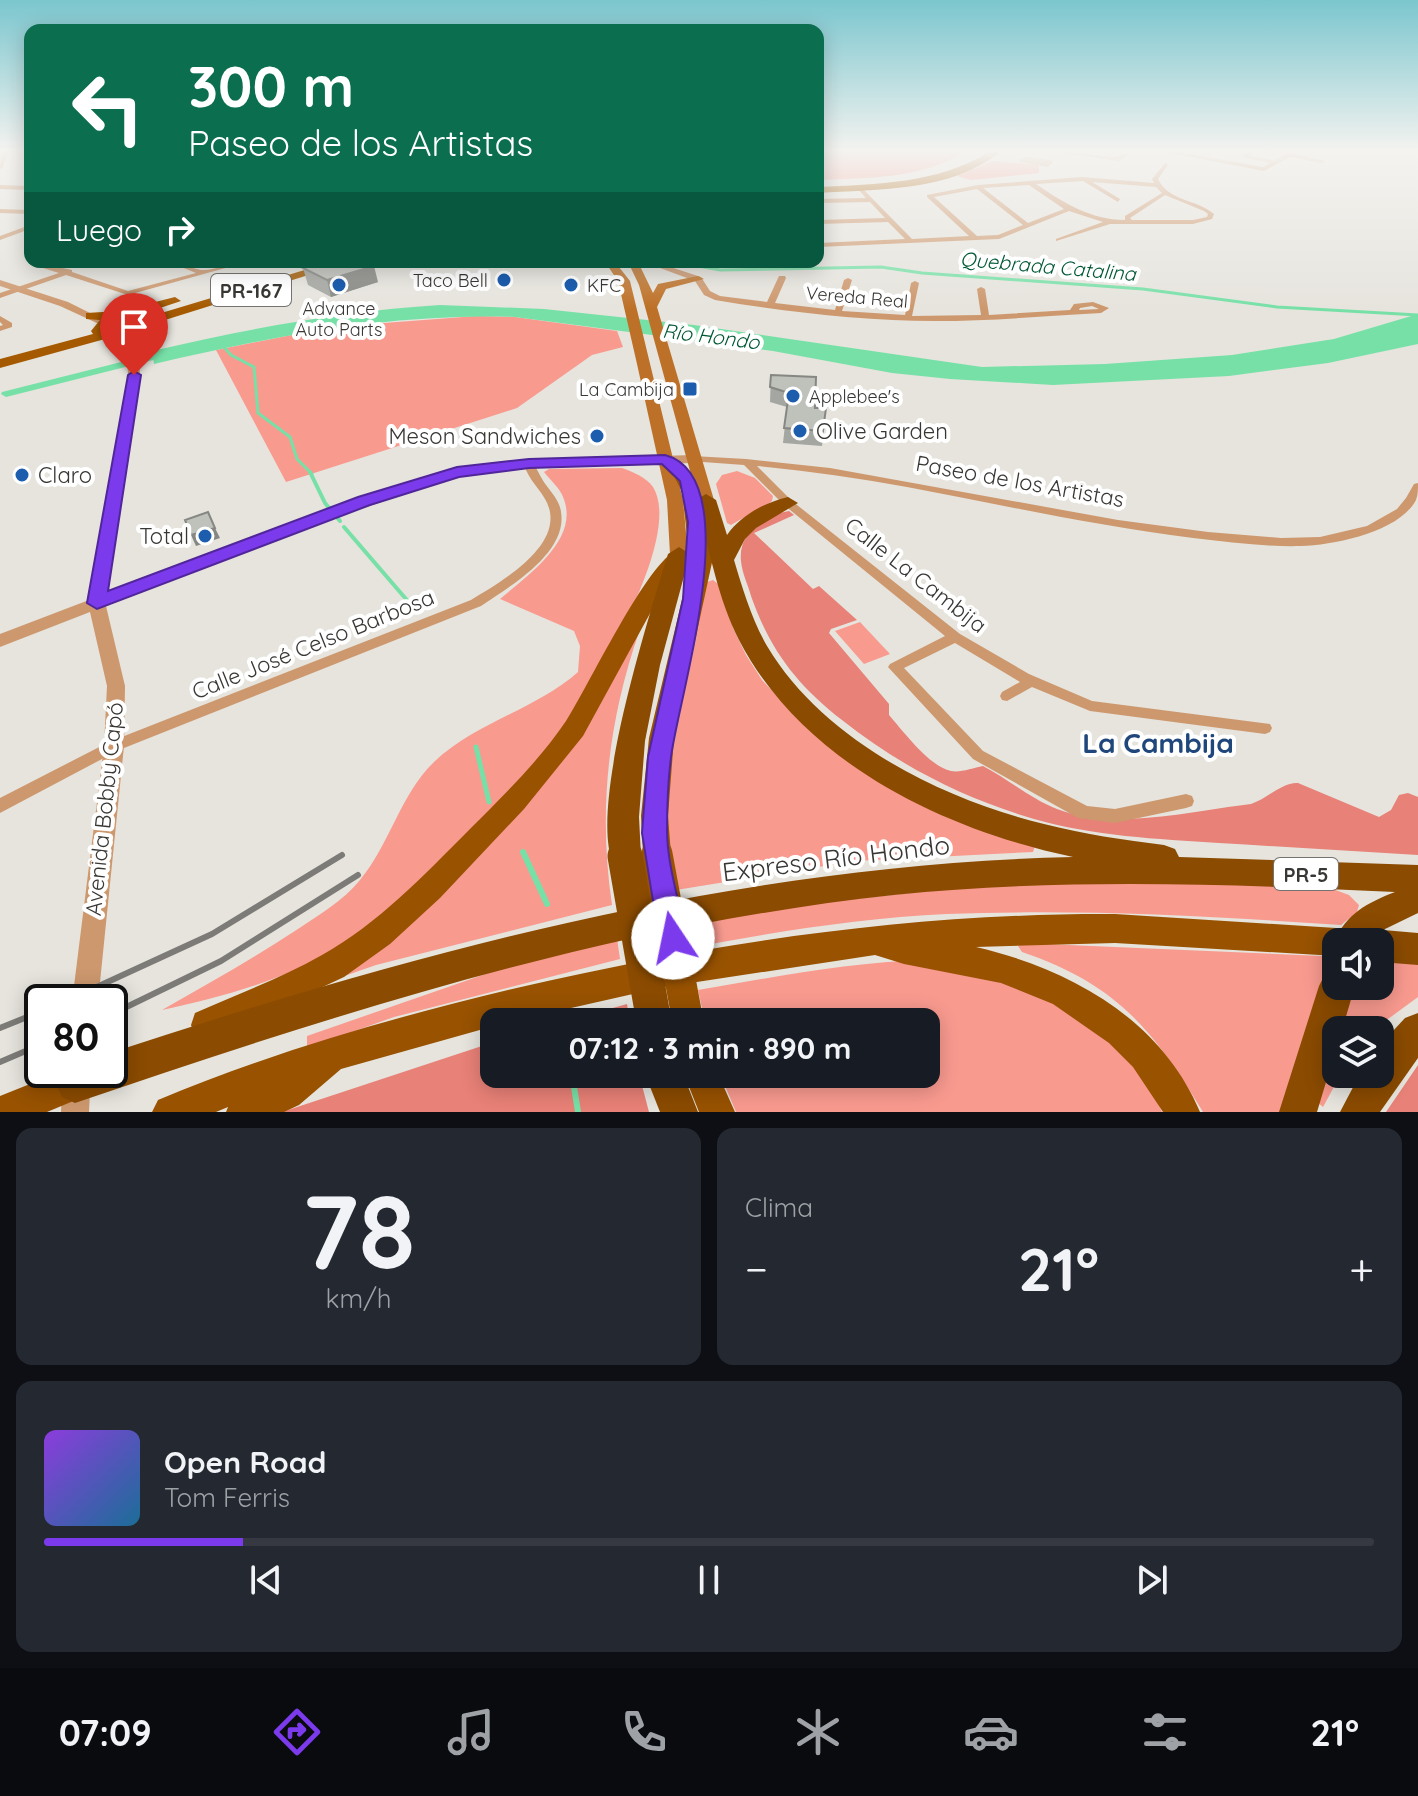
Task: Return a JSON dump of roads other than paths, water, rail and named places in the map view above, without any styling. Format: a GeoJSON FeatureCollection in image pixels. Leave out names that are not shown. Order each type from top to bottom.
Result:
{"type":"FeatureCollection","features":[{"type":"Feature","properties":{"kind":"highway"},"geometry":{"type":"LineString","coordinates":[[665,460],[685,474],[694,505],[697,535],[693,599]]}},
{"type":"Feature","properties":{"kind":"highway"},"geometry":{"type":"LineString","coordinates":[[706,500],[745,626],[781,685],[803,709],[867,761],[920,790],[1027,833],[1169,860],[1195,871]]}},
{"type":"Feature","properties":{"kind":"highway"},"geometry":{"type":"LineString","coordinates":[[653,1008],[641,855],[654,833],[659,757],[706,544],[706,500]]}},
{"type":"Feature","properties":{"kind":"highway"},"geometry":{"type":"LineString","coordinates":[[724,559],[737,531],[747,522],[788,503]]}},
{"type":"Feature","properties":{"kind":"highway"},"geometry":{"type":"LineString","coordinates":[[679,554],[647,665],[635,722],[623,824],[641,855],[684,1008]]}},
{"type":"Feature","properties":{"kind":"highway"},"geometry":{"type":"LineString","coordinates":[[128,1060],[333,966],[379,934],[430,889],[515,801],[574,729],[656,583],[679,554]]}},
{"type":"Feature","properties":{"kind":"highway","name":"Expreso Río Hondo"},"geometry":{"type":"LineString","coordinates":[[4,1112],[76,1089],[235,1029],[450,967],[752,899],[894,881],[1027,871],[1195,871],[1418,879]]}},
{"type":"Feature","properties":{"kind":"highway"},"geometry":{"type":"LineString","coordinates":[[1363,928],[1375,915],[1418,898]]}},
{"type":"Feature","properties":{"kind":"highway"},"geometry":{"type":"LineString","coordinates":[[170,1112],[293,1066],[335,1054],[601,984],[785,950],[1044,929],[1146,930],[1322,941]]}},
{"type":"Feature","properties":{"kind":"highway"},"geometry":{"type":"LineString","coordinates":[[871,941],[916,954],[967,960],[998,968],[1067,996],[1100,1015],[1137,1046],[1165,1081],[1182,1112]]}},
{"type":"Feature","properties":{"kind":"highway"},"geometry":{"type":"LineString","coordinates":[[1394,947],[1418,949]]}},
{"type":"Feature","properties":{"kind":"highway"},"geometry":{"type":"LineString","coordinates":[[1298,1112],[1333,1000]]}},
{"type":"Feature","properties":{"kind":"highway"},"geometry":{"type":"LineString","coordinates":[[1359,1112],[1400,1049],[1418,1031]]}},
{"type":"Feature","properties":{"kind":"highway"},"geometry":{"type":"LineString","coordinates":[[244,1112],[287,1093],[335,1054]]}},
{"type":"Feature","properties":{"kind":"highway"},"geometry":{"type":"LineString","coordinates":[[670,1088],[679,1112]]}},
{"type":"Feature","properties":{"kind":"highway"},"geometry":{"type":"LineString","coordinates":[[707,1088],[717,1112]]}},
{"type":"Feature","properties":{"kind":"main road","name":"PR-167"},"geometry":{"type":"LineString","coordinates":[[151,316],[292,268]]}},
{"type":"Feature","properties":{"kind":"main road","name":"PR-167"},"geometry":{"type":"LineString","coordinates":[[0,364],[123,316],[151,316],[214,301],[324,268]]}},
{"type":"Feature","properties":{"kind":"main road"},"geometry":{"type":"LineString","coordinates":[[614,268],[624,281],[675,500],[679,554]]}},
{"type":"Feature","properties":{"kind":"main road"},"geometry":{"type":"LineString","coordinates":[[637,268],[706,500]]}},
{"type":"Feature","properties":{"kind":"main road"},"geometry":{"type":"LineString","coordinates":[[100,325],[129,313],[263,277]]}},
{"type":"Feature","properties":{"kind":"main road"},"geometry":{"type":"LineString","coordinates":[[651,308],[662,286],[698,279]]}},
{"type":"Feature","properties":{"kind":"main road"},"geometry":{"type":"LineString","coordinates":[[130,350],[167,323],[214,301]]}},
{"type":"Feature","properties":{"kind":"main road","name":"PR-167"},"geometry":{"type":"LineString","coordinates":[[0,358],[100,325],[120,336],[148,329],[156,325],[151,316]]}},
{"type":"Feature","properties":{"kind":"street"},"geometry":{"type":"LineString","coordinates":[[874,204],[911,242]]}},
{"type":"Feature","properties":{"kind":"street"},"geometry":{"type":"LineString","coordinates":[[938,204],[976,239]]}},
{"type":"Feature","properties":{"kind":"street"},"geometry":{"type":"LineString","coordinates":[[1000,204],[1028,226]]}},
{"type":"Feature","properties":{"kind":"street"},"geometry":{"type":"LineString","coordinates":[[1061,204],[1109,222]]}},
{"type":"Feature","properties":{"kind":"street"},"geometry":{"type":"LineString","coordinates":[[1129,221],[1127,217],[1148,204]]}},
{"type":"Feature","properties":{"kind":"street"},"geometry":{"type":"LineString","coordinates":[[1058,240],[1109,222],[1193,222],[1210,218],[1211,214],[1206,210],[1191,204]]}},
{"type":"Feature","properties":{"kind":"street"},"geometry":{"type":"LineString","coordinates":[[824,245],[999,237],[1069,209]]}},
{"type":"Feature","properties":{"kind":"street"},"geometry":{"type":"LineString","coordinates":[[0,211],[24,212]]}},
{"type":"Feature","properties":{"kind":"street"},"geometry":{"type":"LineString","coordinates":[[824,222],[889,220]]}},
{"type":"Feature","properties":{"kind":"street"},"geometry":{"type":"LineString","coordinates":[[0,238],[24,229]]}},
{"type":"Feature","properties":{"kind":"street"},"geometry":{"type":"LineString","coordinates":[[55,268],[128,293],[222,268]]}},
{"type":"Feature","properties":{"kind":"street"},"geometry":{"type":"LineString","coordinates":[[190,268],[204,273]]}},
{"type":"Feature","properties":{"kind":"street","name":"Vereda Real"},"geometry":{"type":"LineString","coordinates":[[666,268],[698,279],[707,293],[718,298],[838,312],[908,318],[985,318],[1074,311]]}},
{"type":"Feature","properties":{"kind":"street"},"geometry":{"type":"LineString","coordinates":[[0,296],[69,272]]}},
{"type":"Feature","properties":{"kind":"street"},"geometry":{"type":"LineString","coordinates":[[770,304],[782,278]]}},
{"type":"Feature","properties":{"kind":"street"},"geometry":{"type":"LineString","coordinates":[[838,312],[848,280]]}},
{"type":"Feature","properties":{"kind":"street"},"geometry":{"type":"LineString","coordinates":[[0,283],[22,288],[100,325]]}},
{"type":"Feature","properties":{"kind":"street"},"geometry":{"type":"LineString","coordinates":[[908,318],[915,283]]}},
{"type":"Feature","properties":{"kind":"street"},"geometry":{"type":"LineString","coordinates":[[981,289],[985,318]]}},
{"type":"Feature","properties":{"kind":"street"},"geometry":{"type":"LineString","coordinates":[[0,318],[6,320],[4,328]]}},
{"type":"Feature","properties":{"kind":"street","name":"Avenida Bobby Capó"},"geometry":{"type":"LineString","coordinates":[[87,984],[114,746],[116,686],[97,603],[135,362],[120,336]]}},
{"type":"Feature","properties":{"kind":"street","name":"Paseo de los Artistas"},"geometry":{"type":"LineString","coordinates":[[0,641],[364,501],[457,472],[529,464],[693,459],[746,462],[849,474],[1161,532],[1285,542],[1343,536],[1386,521],[1408,506],[1418,486]]}},
{"type":"Feature","properties":{"kind":"street","name":"Calle La Cambija"},"geometry":{"type":"LineString","coordinates":[[746,462],[788,503],[955,637],[1032,681],[1090,706],[1265,728]]}},
{"type":"Feature","properties":{"kind":"street","name":"Calle José Celso Barbosa"},"geometry":{"type":"LineString","coordinates":[[0,806],[114,746],[476,603],[520,574],[555,535],[556,512],[545,490],[530,473],[529,464]]}},
{"type":"Feature","properties":{"kind":"street"},"geometry":{"type":"LineString","coordinates":[[955,637],[895,667],[978,755],[1084,813],[1115,816],[1186,801]]}},
{"type":"Feature","properties":{"kind":"street"},"geometry":{"type":"LineString","coordinates":[[1007,696],[1032,681]]}},
{"type":"Feature","properties":{"kind":"water"},"geometry":{"type":"Polygon","coordinates":[[[440,305],[544,309],[694,325],[982,367],[1105,364],[1232,355],[1334,339],[1418,314],[1418,344],[1328,363],[1229,376],[1053,385],[892,373],[773,351],[515,317],[469,317],[333,328],[154,364],[152,351],[223,335],[331,316],[440,305]]]}},
{"type":"Feature","properties":{"kind":"waterway","name":"Quebrada Catalina"},"geometry":{"type":"LineString","coordinates":[[709,268],[881,267],[922,273],[1143,289],[1277,307],[1418,315]]}},
{"type":"Feature","properties":{"kind":"waterway"},"geometry":{"type":"LineString","coordinates":[[222,345],[231,355],[254,367],[258,413],[290,437],[297,459],[310,472]]}},
{"type":"Feature","properties":{"kind":"waterway","name":"Río Hondo"},"geometry":{"type":"LineString","coordinates":[[6,394],[153,357]]}},
{"type":"Feature","properties":{"kind":"waterway"},"geometry":{"type":"LineString","coordinates":[[310,472],[325,503],[340,521]]}},
{"type":"Feature","properties":{"kind":"waterway"},"geometry":{"type":"LineString","coordinates":[[344,527],[412,606]]}},
{"type":"Feature","properties":{"kind":"waterway"},"geometry":{"type":"LineString","coordinates":[[476,747],[489,802]]}},
{"type":"Feature","properties":{"kind":"waterway"},"geometry":{"type":"LineString","coordinates":[[523,852],[547,904]]}},
{"type":"Feature","properties":{"kind":"waterway"},"geometry":{"type":"LineString","coordinates":[[574,1088],[578,1112]]}},
{"type":"Feature","properties":{"kind":"railway"},"geometry":{"type":"LineString","coordinates":[[103,984],[212,934],[342,855]]}},
{"type":"Feature","properties":{"kind":"railway"},"geometry":{"type":"LineString","coordinates":[[128,1006],[221,961],[358,875]]}},
{"type":"Feature","properties":{"kind":"railway"},"geometry":{"type":"LineString","coordinates":[[0,1028],[24,1018]]}},
{"type":"Feature","properties":{"kind":"railway"},"geometry":{"type":"LineString","coordinates":[[0,1062],[24,1052]]}},
{"type":"Feature","properties":{"kind":"place","name":"Taco Bell"},"geometry":{"type":"Point","coordinates":[504,280]}},
{"type":"Feature","properties":{"kind":"place","name":"Advance Auto Parts"},"geometry":{"type":"Point","coordinates":[339,285]}},
{"type":"Feature","properties":{"kind":"place","name":"KFC"},"geometry":{"type":"Point","coordinates":[571,285]}},
{"type":"Feature","properties":{"kind":"place","name":"La Cambija"},"geometry":{"type":"Point","coordinates":[690,389]}},
{"type":"Feature","properties":{"kind":"place","name":"Applebee's"},"geometry":{"type":"Point","coordinates":[793,396]}},
{"type":"Feature","properties":{"kind":"place","name":"Olive Garden"},"geometry":{"type":"Point","coordinates":[800,431]}},
{"type":"Feature","properties":{"kind":"place","name":"Meson Sandwiches"},"geometry":{"type":"Point","coordinates":[597,436]}},
{"type":"Feature","properties":{"kind":"place","name":"Claro"},"geometry":{"type":"Point","coordinates":[22,475]}},
{"type":"Feature","properties":{"kind":"place","name":"Total"},"geometry":{"type":"Point","coordinates":[205,536]}},
{"type":"Feature","properties":{"kind":"district","name":"La Cambija"},"geometry":{"type":"Point","coordinates":[1158,742]}}]}
